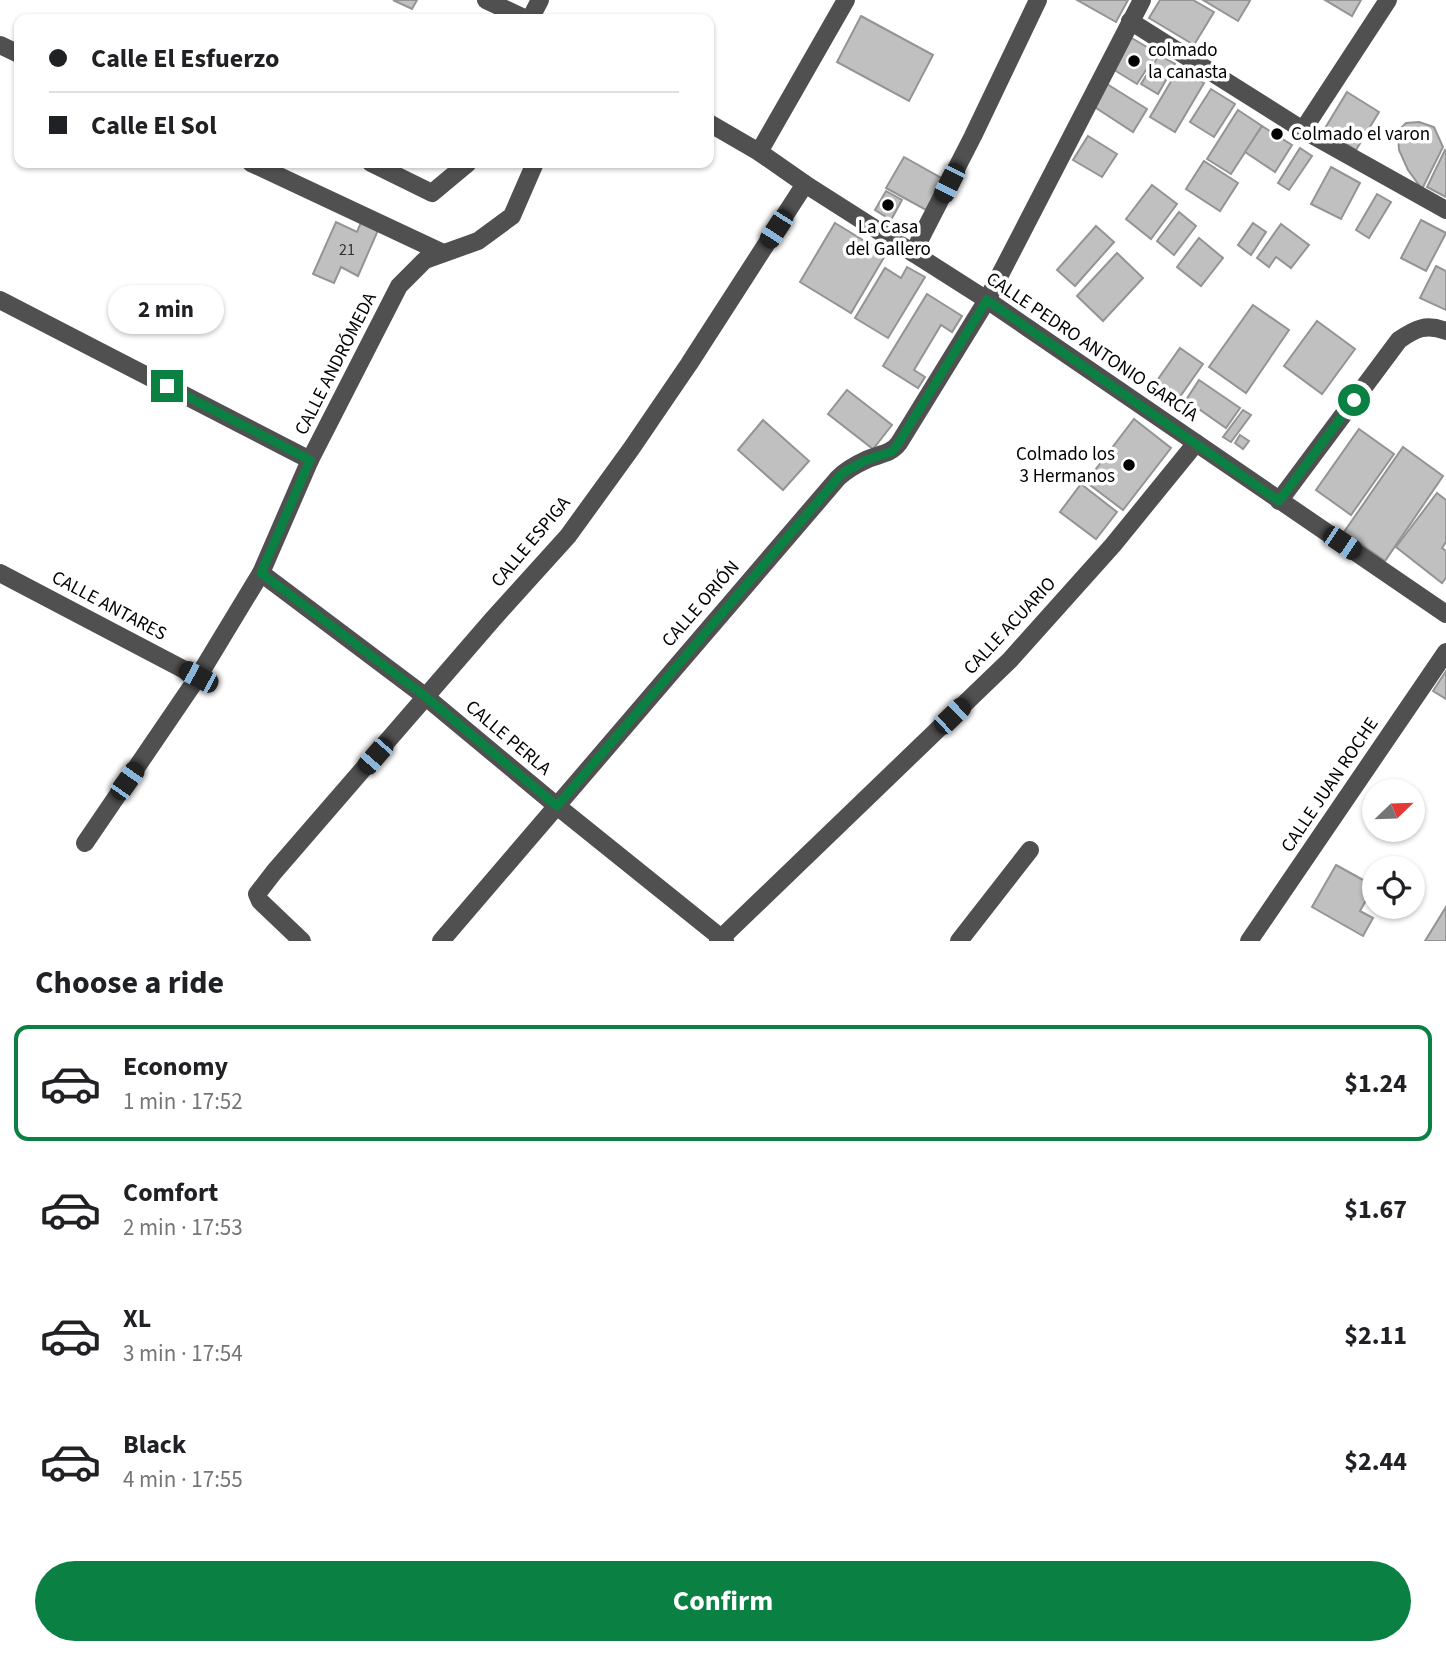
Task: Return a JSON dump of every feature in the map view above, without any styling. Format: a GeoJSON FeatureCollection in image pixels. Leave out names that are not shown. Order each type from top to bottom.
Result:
{"type":"FeatureCollection","features":[{"type":"Feature","properties":{"kind":"street"},"geometry":{"type":"LineString","coordinates":[[486,0],[517,14]]}},
{"type":"Feature","properties":{"kind":"street"},"geometry":{"type":"LineString","coordinates":[[759,152],[846,0]]}},
{"type":"Feature","properties":{"kind":"street"},"geometry":{"type":"LineString","coordinates":[[913,253],[1038,0]]}},
{"type":"Feature","properties":{"kind":"street","name":"CALLE ORIÓN"},"geometry":{"type":"LineString","coordinates":[[441,941],[838,478],[866,460],[894,449],[987,300],[1142,0]]}},
{"type":"Feature","properties":{"kind":"street"},"geometry":{"type":"LineString","coordinates":[[1303,130],[1388,0]]}},
{"type":"Feature","properties":{"kind":"street"},"geometry":{"type":"LineString","coordinates":[[1130,21],[1303,130],[1446,211]]}},
{"type":"Feature","properties":{"kind":"street","name":"CALLE PEDRO ANTONIO GARCÍA"},"geometry":{"type":"LineString","coordinates":[[714,126],[759,152],[987,300],[1446,614]]}},
{"type":"Feature","properties":{"kind":"street"},"geometry":{"type":"LineString","coordinates":[[262,168],[443,253]]}},
{"type":"Feature","properties":{"kind":"street"},"geometry":{"type":"LineString","coordinates":[[381,168],[432,193],[462,168]]}},
{"type":"Feature","properties":{"kind":"street","name":"CALLE ANDRÓMEDA"},"geometry":{"type":"LineString","coordinates":[[85,843],[198,677],[261,573],[310,460],[400,286],[425,260],[478,241],[512,216],[533,168]]}},
{"type":"Feature","properties":{"kind":"street","name":"CALLE ESPIGA"},"geometry":{"type":"LineString","coordinates":[[302,941],[260,901],[257,894],[568,536],[690,364],[805,184]]}},
{"type":"Feature","properties":{"kind":"street"},"geometry":{"type":"LineString","coordinates":[[0,300],[310,460]]}},
{"type":"Feature","properties":{"kind":"street"},"geometry":{"type":"LineString","coordinates":[[1279,501],[1399,340],[1419,327],[1442,328],[1446,331]]}},
{"type":"Feature","properties":{"kind":"street","name":"CALLE ACUARIO"},"geometry":{"type":"LineString","coordinates":[[722,940],[1010,660],[1113,545],[1196,443]]}},
{"type":"Feature","properties":{"kind":"street","name":"CALLE ANTARES"},"geometry":{"type":"LineString","coordinates":[[0,573],[198,677]]}},
{"type":"Feature","properties":{"kind":"street","name":"CALLE PERLA"},"geometry":{"type":"LineString","coordinates":[[261,573],[426,697],[722,940]]}},
{"type":"Feature","properties":{"kind":"street","name":"CALLE JUAN ROCHE"},"geometry":{"type":"LineString","coordinates":[[1249,941],[1446,652]]}},
{"type":"Feature","properties":{"kind":"street"},"geometry":{"type":"LineString","coordinates":[[959,941],[1030,850]]}},
{"type":"Feature","properties":{"kind":"building"},"geometry":{"type":"Polygon","coordinates":[[[393,0],[417,0],[412,9],[393,0]]]}},
{"type":"Feature","properties":{"kind":"building"},"geometry":{"type":"Polygon","coordinates":[[[1077,0],[1128,0],[1116,22],[1077,0]]]}},
{"type":"Feature","properties":{"kind":"building"},"geometry":{"type":"Polygon","coordinates":[[[1160,0],[1193,0],[1214,12],[1194,45],[1149,18],[1160,0]]]}},
{"type":"Feature","properties":{"kind":"building"},"geometry":{"type":"Polygon","coordinates":[[[1203,0],[1248,0],[1250,1],[1238,21],[1203,0]]]}},
{"type":"Feature","properties":{"kind":"building"},"geometry":{"type":"Polygon","coordinates":[[[1325,0],[1361,0],[1352,16],[1325,0]]]}},
{"type":"Feature","properties":{"kind":"building"},"geometry":{"type":"Polygon","coordinates":[[[861,16],[933,55],[909,101],[837,62],[861,16]]]}},
{"type":"Feature","properties":{"kind":"building","name":"colmado la canasta"},"geometry":{"type":"Polygon","coordinates":[[[1130,37],[1157,53],[1137,84],[1111,68],[1130,37]]]}},
{"type":"Feature","properties":{"kind":"building"},"geometry":{"type":"Polygon","coordinates":[[[1159,55],[1175,64],[1158,94],[1141,84],[1159,55]]]}},
{"type":"Feature","properties":{"kind":"building"},"geometry":{"type":"Polygon","coordinates":[[[1179,68],[1204,83],[1175,132],[1150,117],[1179,68]]]}},
{"type":"Feature","properties":{"kind":"building"},"geometry":{"type":"Polygon","coordinates":[[[1107,84],[1147,109],[1133,132],[1093,106],[1107,84]]]}},
{"type":"Feature","properties":{"kind":"building"},"geometry":{"type":"Polygon","coordinates":[[[1211,89],[1235,104],[1214,137],[1190,122],[1211,89]]]}},
{"type":"Feature","properties":{"kind":"building"},"geometry":{"type":"Polygon","coordinates":[[[1347,92],[1379,112],[1356,150],[1324,130],[1347,92]]]}},
{"type":"Feature","properties":{"kind":"building"},"geometry":{"type":"Polygon","coordinates":[[[1238,110],[1262,126],[1231,174],[1207,159],[1238,110]]]}},
{"type":"Feature","properties":{"kind":"building"},"geometry":{"type":"Polygon","coordinates":[[[1419,122],[1434,127],[1443,147],[1422,189],[1408,170],[1399,150],[1398,135],[1406,123],[1419,122]]]}},
{"type":"Feature","properties":{"kind":"building"},"geometry":{"type":"Polygon","coordinates":[[[1262,126],[1292,145],[1275,172],[1245,152],[1262,126]]]}},
{"type":"Feature","properties":{"kind":"building"},"geometry":{"type":"Polygon","coordinates":[[[1088,136],[1117,154],[1102,177],[1073,160],[1088,136]]]}},
{"type":"Feature","properties":{"kind":"building"},"geometry":{"type":"Polygon","coordinates":[[[1300,148],[1312,156],[1289,190],[1278,183],[1300,148]]]}},
{"type":"Feature","properties":{"kind":"building"},"geometry":{"type":"Polygon","coordinates":[[[1446,151],[1446,197],[1427,187],[1446,151]]]}},
{"type":"Feature","properties":{"kind":"building"},"geometry":{"type":"Polygon","coordinates":[[[904,157],[943,179],[926,210],[886,188],[904,157]]]}},
{"type":"Feature","properties":{"kind":"building"},"geometry":{"type":"Polygon","coordinates":[[[1204,161],[1238,183],[1220,211],[1186,189],[1204,161]]]}},
{"type":"Feature","properties":{"kind":"building"},"geometry":{"type":"Polygon","coordinates":[[[1331,167],[1360,183],[1341,219],[1311,204],[1331,167]]]}},
{"type":"Feature","properties":{"kind":"building"},"geometry":{"type":"Polygon","coordinates":[[[1152,185],[1177,204],[1151,239],[1126,219],[1152,185]]]}},
{"type":"Feature","properties":{"kind":"building","name":"La Casa del Gallero"},"geometry":{"type":"Polygon","coordinates":[[[886,191],[902,200],[891,220],[875,210],[886,191]]]}},
{"type":"Feature","properties":{"kind":"building"},"geometry":{"type":"Polygon","coordinates":[[[1377,194],[1391,202],[1369,238],[1356,230],[1377,194]]]}},
{"type":"Feature","properties":{"kind":"building"},"geometry":{"type":"Polygon","coordinates":[[[1179,212],[1196,226],[1174,255],[1157,241],[1179,212]]]}},
{"type":"Feature","properties":{"kind":"building"},"geometry":{"type":"Polygon","coordinates":[[[362,220],[379,228],[358,276],[341,267],[334,283],[313,274],[336,222],[357,232],[362,220]]]}},
{"type":"Feature","properties":{"kind":"building"},"geometry":{"type":"Polygon","coordinates":[[[1421,220],[1446,233],[1426,271],[1401,258],[1421,220]]]}},
{"type":"Feature","properties":{"kind":"building"},"geometry":{"type":"Polygon","coordinates":[[[835,223],[886,254],[851,313],[800,282],[835,223]]]}},
{"type":"Feature","properties":{"kind":"building"},"geometry":{"type":"Polygon","coordinates":[[[1253,223],[1266,232],[1251,255],[1238,245],[1253,223]]]}},
{"type":"Feature","properties":{"kind":"building"},"geometry":{"type":"Polygon","coordinates":[[[1281,224],[1309,245],[1291,268],[1276,257],[1269,267],[1257,258],[1281,224]]]}},
{"type":"Feature","properties":{"kind":"building"},"geometry":{"type":"Polygon","coordinates":[[[1096,226],[1114,242],[1075,286],[1057,270],[1096,226]]]}},
{"type":"Feature","properties":{"kind":"building"},"geometry":{"type":"Polygon","coordinates":[[[1199,238],[1223,258],[1201,286],[1177,267],[1199,238]]]}},
{"type":"Feature","properties":{"kind":"building"},"geometry":{"type":"Polygon","coordinates":[[[1117,253],[1143,278],[1103,321],[1077,296],[1117,253]]]}},
{"type":"Feature","properties":{"kind":"building"},"geometry":{"type":"Polygon","coordinates":[[[1436,266],[1446,271],[1446,310],[1420,298],[1436,266]]]}},
{"type":"Feature","properties":{"kind":"building"},"geometry":{"type":"Polygon","coordinates":[[[907,267],[925,277],[888,338],[855,318],[885,268],[901,278],[907,267]]]}},
{"type":"Feature","properties":{"kind":"building"},"geometry":{"type":"Polygon","coordinates":[[[927,294],[962,316],[952,332],[941,325],[914,370],[925,377],[918,388],[883,366],[927,294]]]}},
{"type":"Feature","properties":{"kind":"building"},"geometry":{"type":"Polygon","coordinates":[[[1253,305],[1289,330],[1246,393],[1209,367],[1253,305]]]}},
{"type":"Feature","properties":{"kind":"building"},"geometry":{"type":"Polygon","coordinates":[[[1317,321],[1355,349],[1322,394],[1284,366],[1317,321]]]}},
{"type":"Feature","properties":{"kind":"building"},"geometry":{"type":"Polygon","coordinates":[[[1180,348],[1203,364],[1179,398],[1156,382],[1180,348]]]}},
{"type":"Feature","properties":{"kind":"building"},"geometry":{"type":"Polygon","coordinates":[[[1199,380],[1240,408],[1226,428],[1186,400],[1199,380]]]}},
{"type":"Feature","properties":{"kind":"building"},"geometry":{"type":"Polygon","coordinates":[[[847,390],[892,425],[873,449],[828,414],[847,390]]]}},
{"type":"Feature","properties":{"kind":"building"},"geometry":{"type":"Polygon","coordinates":[[[1243,410],[1251,415],[1231,442],[1223,437],[1243,410]]]}},
{"type":"Feature","properties":{"kind":"building","name":"Colmado los 3 Hermanos"},"geometry":{"type":"Polygon","coordinates":[[[1134,419],[1171,448],[1123,510],[1086,482],[1134,419]]]}},
{"type":"Feature","properties":{"kind":"building"},"geometry":{"type":"Polygon","coordinates":[[[763,420],[809,461],[783,490],[738,450],[763,420]]]}},
{"type":"Feature","properties":{"kind":"building"},"geometry":{"type":"Polygon","coordinates":[[[1359,429],[1394,454],[1351,515],[1316,490],[1359,429]]]}},
{"type":"Feature","properties":{"kind":"building"},"geometry":{"type":"Polygon","coordinates":[[[1240,435],[1249,441],[1243,449],[1235,443],[1240,435]]]}},
{"type":"Feature","properties":{"kind":"building"},"geometry":{"type":"Polygon","coordinates":[[[1403,447],[1443,476],[1385,561],[1344,532],[1403,447]]]}},
{"type":"Feature","properties":{"kind":"building"},"geometry":{"type":"Polygon","coordinates":[[[1081,484],[1117,512],[1096,539],[1060,512],[1081,484]]]}},
{"type":"Feature","properties":{"kind":"building"},"geometry":{"type":"Polygon","coordinates":[[[1437,493],[1446,500],[1446,542],[1442,548],[1446,551],[1446,578],[1442,583],[1396,547],[1437,493]]]}},
{"type":"Feature","properties":{"kind":"building"},"geometry":{"type":"Polygon","coordinates":[[[1446,671],[1446,699],[1433,691],[1446,671]]]}},
{"type":"Feature","properties":{"kind":"building"},"geometry":{"type":"Polygon","coordinates":[[[1336,865],[1362,879],[1362,919],[1372,919],[1363,936],[1312,907],[1336,865]]]}},
{"type":"Feature","properties":{"kind":"building"},"geometry":{"type":"Polygon","coordinates":[[[1446,907],[1446,941],[1425,941],[1446,907]]]}},
{"type":"Feature","properties":{"kind":"place","name":"colmado la canasta"},"geometry":{"type":"Point","coordinates":[1134,61]}},
{"type":"Feature","properties":{"kind":"place","name":"Colmado el varon"},"geometry":{"type":"Point","coordinates":[1277,134]}},
{"type":"Feature","properties":{"kind":"place","name":"La Casa del Gallero"},"geometry":{"type":"Point","coordinates":[888,205]}},
{"type":"Feature","properties":{"kind":"place","name":"Colmado los 3 Hermanos"},"geometry":{"type":"Point","coordinates":[1129,465]}},
{"type":"Feature","properties":{"kind":"route"},"geometry":{"type":"LineString","coordinates":[[167,386],[310,460],[261,573],[426,697],[557,806],[838,478],[866,460],[894,449],[987,300],[1279,501],[1354,400]]}}]}
